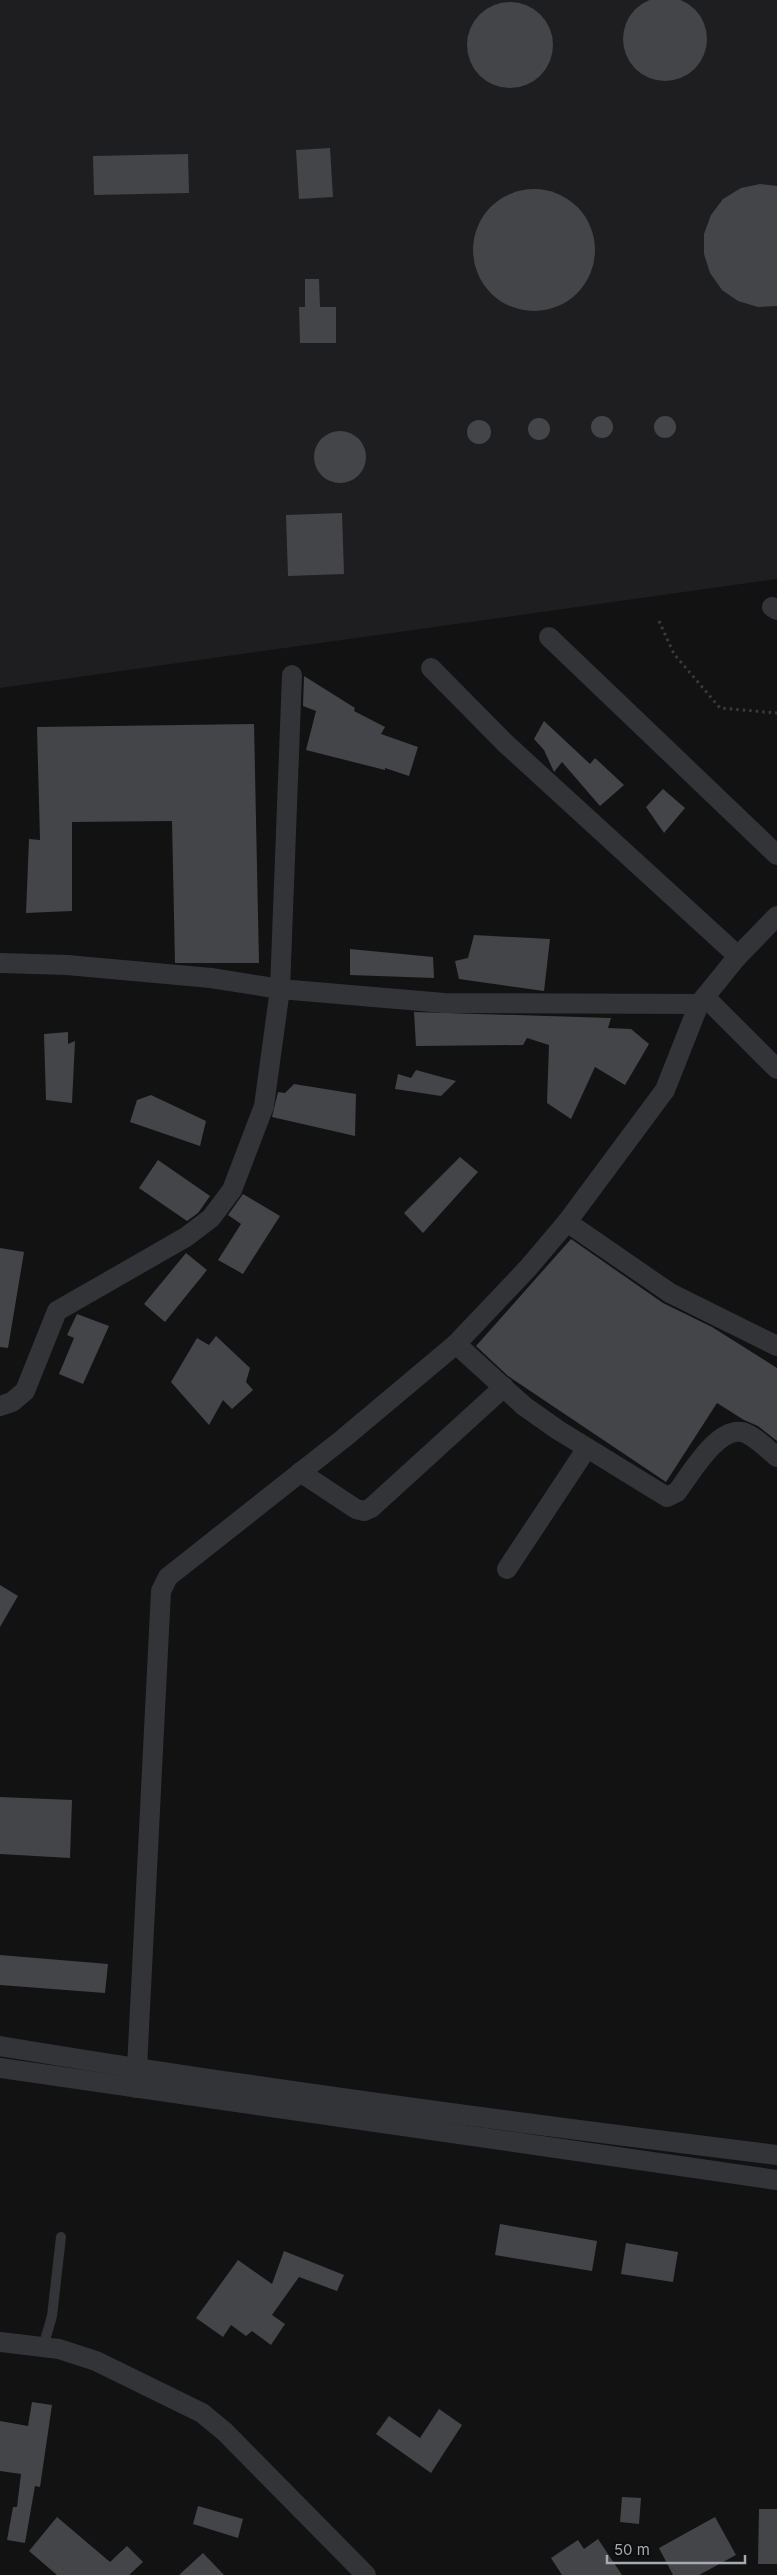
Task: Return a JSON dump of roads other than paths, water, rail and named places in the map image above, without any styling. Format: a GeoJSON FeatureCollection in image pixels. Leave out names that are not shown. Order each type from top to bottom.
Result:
{"type":"FeatureCollection","features":[{"type":"Feature","properties":{"kind":"street"},"geometry":{"type":"LineString","coordinates":[[549,637],[777,855]]}},
{"type":"Feature","properties":{"kind":"street"},"geometry":{"type":"LineString","coordinates":[[431,668],[505,743],[738,956]]}},
{"type":"Feature","properties":{"kind":"street"},"geometry":{"type":"LineString","coordinates":[[0,1406],[7,1405],[25,1392],[57,1311],[186,1237],[210,1218],[232,1190],[264,1106],[280,989],[292,675]]}},
{"type":"Feature","properties":{"kind":"street"},"geometry":{"type":"LineString","coordinates":[[136,2078],[161,1591],[168,1577],[182,1563],[300,1472],[456,1344],[528,1268],[567,1222],[665,1090],[702,1001],[738,956],[777,916]]}},
{"type":"Feature","properties":{"kind":"street"},"geometry":{"type":"LineString","coordinates":[[0,963],[66,965],[211,978],[280,989],[444,1003],[702,1001],[777,1070]]}},
{"type":"Feature","properties":{"kind":"street"},"geometry":{"type":"LineString","coordinates":[[567,1222],[670,1293],[777,1346]]}},
{"type":"Feature","properties":{"kind":"street"},"geometry":{"type":"LineString","coordinates":[[456,1344],[504,1387],[558,1430],[667,1496],[677,1492],[718,1439],[728,1434],[742,1432],[777,1456]]}},
{"type":"Feature","properties":{"kind":"street"},"geometry":{"type":"LineString","coordinates":[[300,1472],[356,1509],[364,1511],[371,1508],[504,1387]]}},
{"type":"Feature","properties":{"kind":"street"},"geometry":{"type":"LineString","coordinates":[[507,1569],[587,1448]]}},
{"type":"Feature","properties":{"kind":"street"},"geometry":{"type":"LineString","coordinates":[[0,2046],[136,2078],[777,2180]]}},
{"type":"Feature","properties":{"kind":"street"},"geometry":{"type":"LineString","coordinates":[[0,2068],[136,2078],[777,2155]]}},
{"type":"Feature","properties":{"kind":"street"},"geometry":{"type":"LineString","coordinates":[[0,2342],[59,2349],[96,2361],[202,2413],[225,2432],[366,2575]]}},
{"type":"Feature","properties":{"kind":"lane"},"geometry":{"type":"LineString","coordinates":[[43,2347],[52,2316],[61,2237]]}}]}
